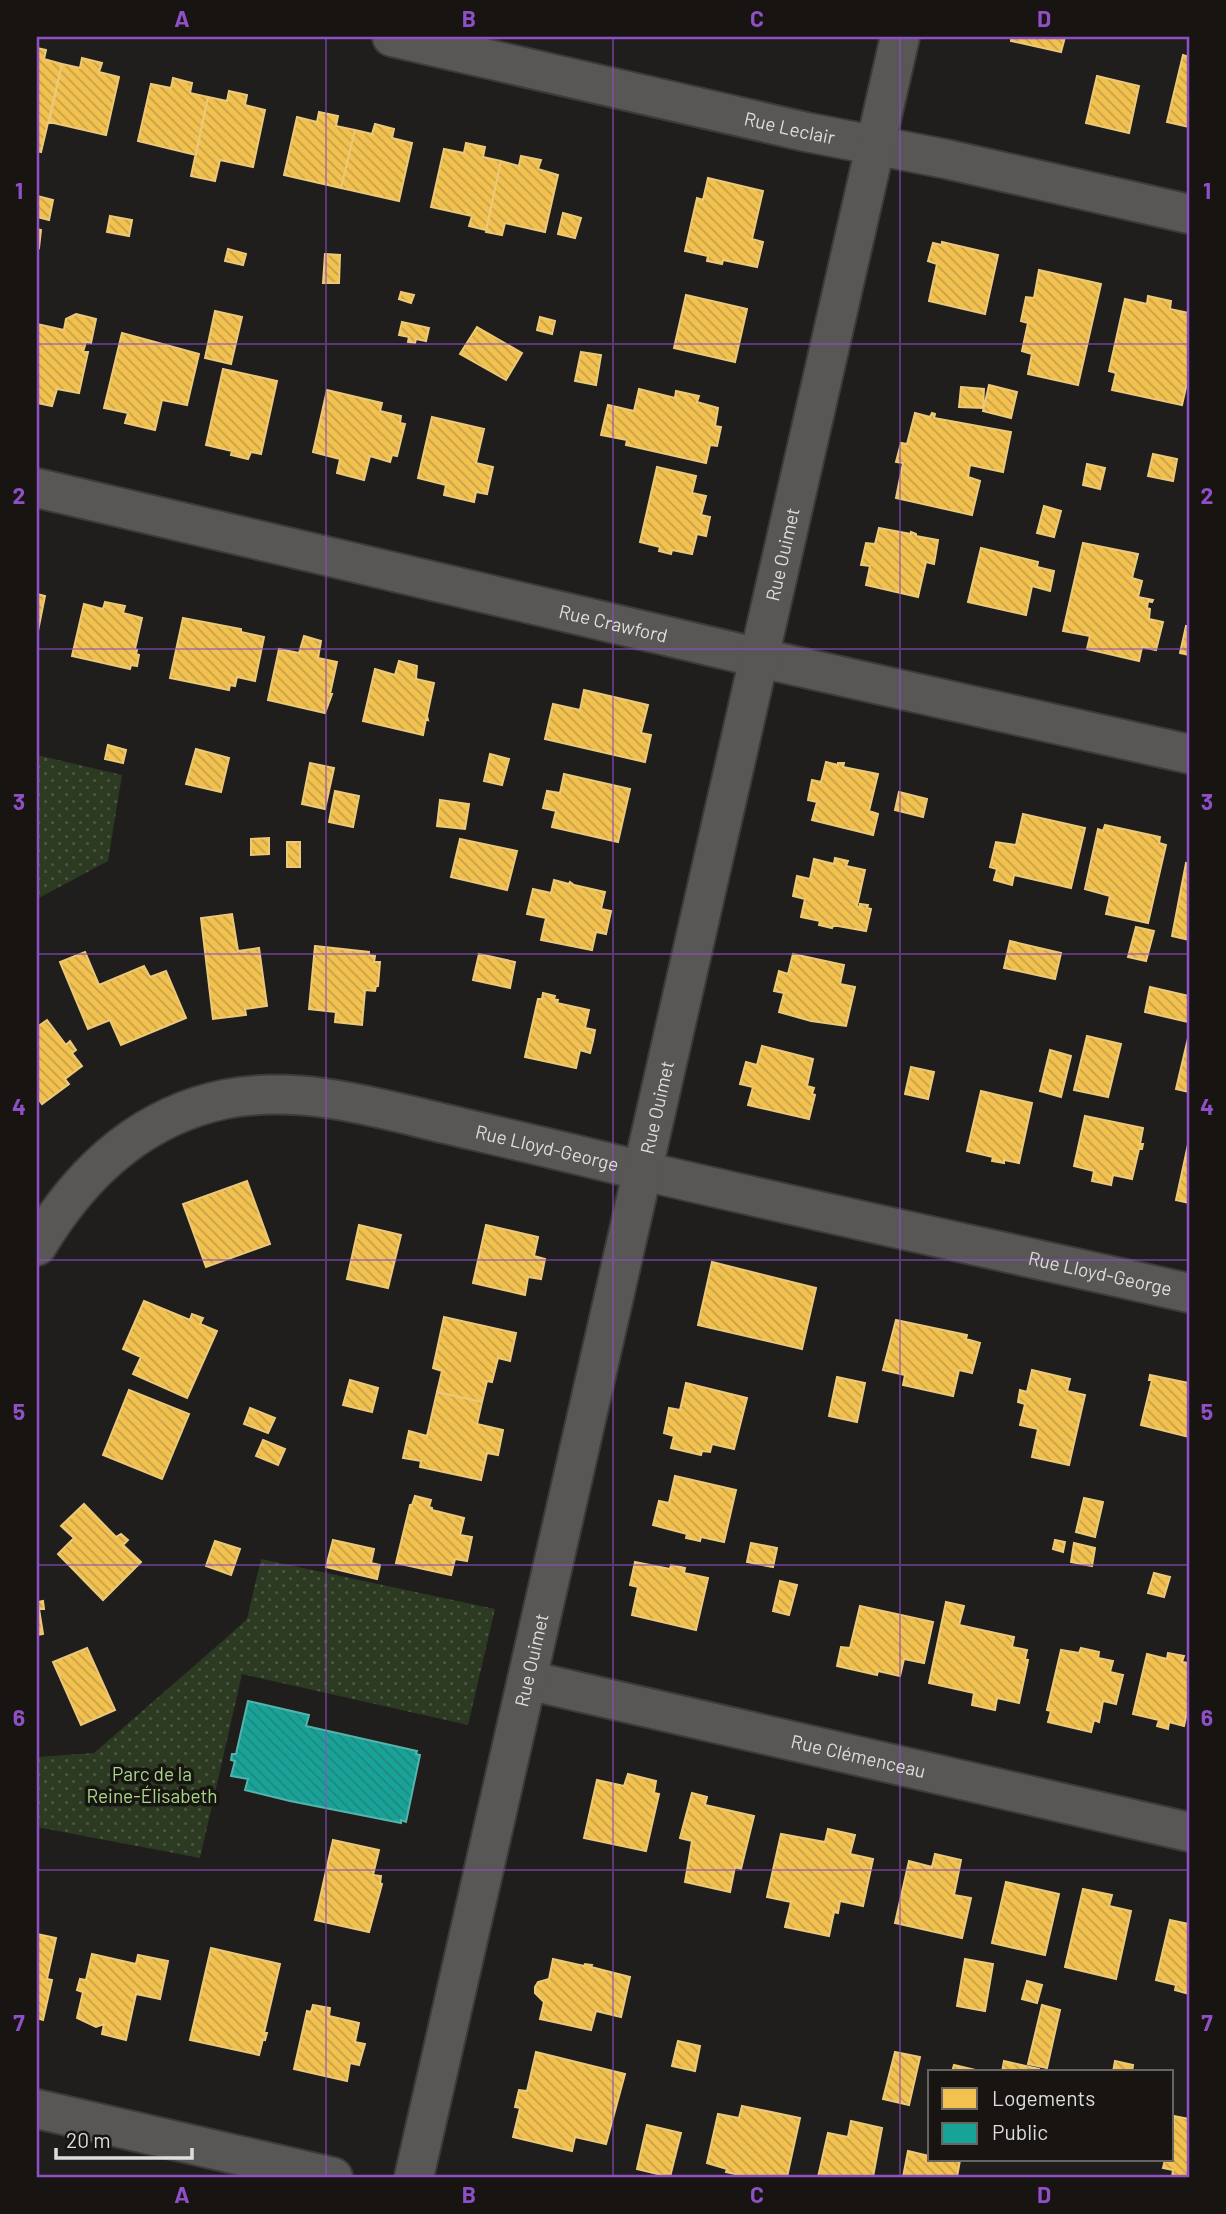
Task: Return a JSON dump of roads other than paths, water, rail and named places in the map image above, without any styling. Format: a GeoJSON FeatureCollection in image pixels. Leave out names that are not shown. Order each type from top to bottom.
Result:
{"type":"FeatureCollection","features":[{"type":"Feature","properties":{"kind":"street","name":"Rue Leclair"},"geometry":{"type":"LineString","coordinates":[[392,37],[806,132],[960,162],[1189,214]]}},
{"type":"Feature","properties":{"kind":"street","name":"Rue Ouimet"},"geometry":{"type":"LineString","coordinates":[[414,2177],[900,37]]}},
{"type":"Feature","properties":{"kind":"street","name":"Rue Crawford"},"geometry":{"type":"LineString","coordinates":[[37,488],[760,658],[1189,754]]}},
{"type":"Feature","properties":{"kind":"street","name":"Rue Lloyd-George"},"geometry":{"type":"LineString","coordinates":[[37,1246],[72,1194],[94,1169],[145,1131],[197,1107],[252,1095],[281,1094],[346,1100],[642,1170],[1189,1293]]}},
{"type":"Feature","properties":{"kind":"street","name":"Rue Clémenceau"},"geometry":{"type":"LineString","coordinates":[[527,1680],[1189,1832]]}},
{"type":"Feature","properties":{"kind":"street"},"geometry":{"type":"LineString","coordinates":[[37,2109],[332,2177]]}},
{"type":"Feature","properties":{"kind":"park label","name":"Parc de la Reine-Élisabeth"},"geometry":{"type":"Point","coordinates":[152,1785]}}]}
